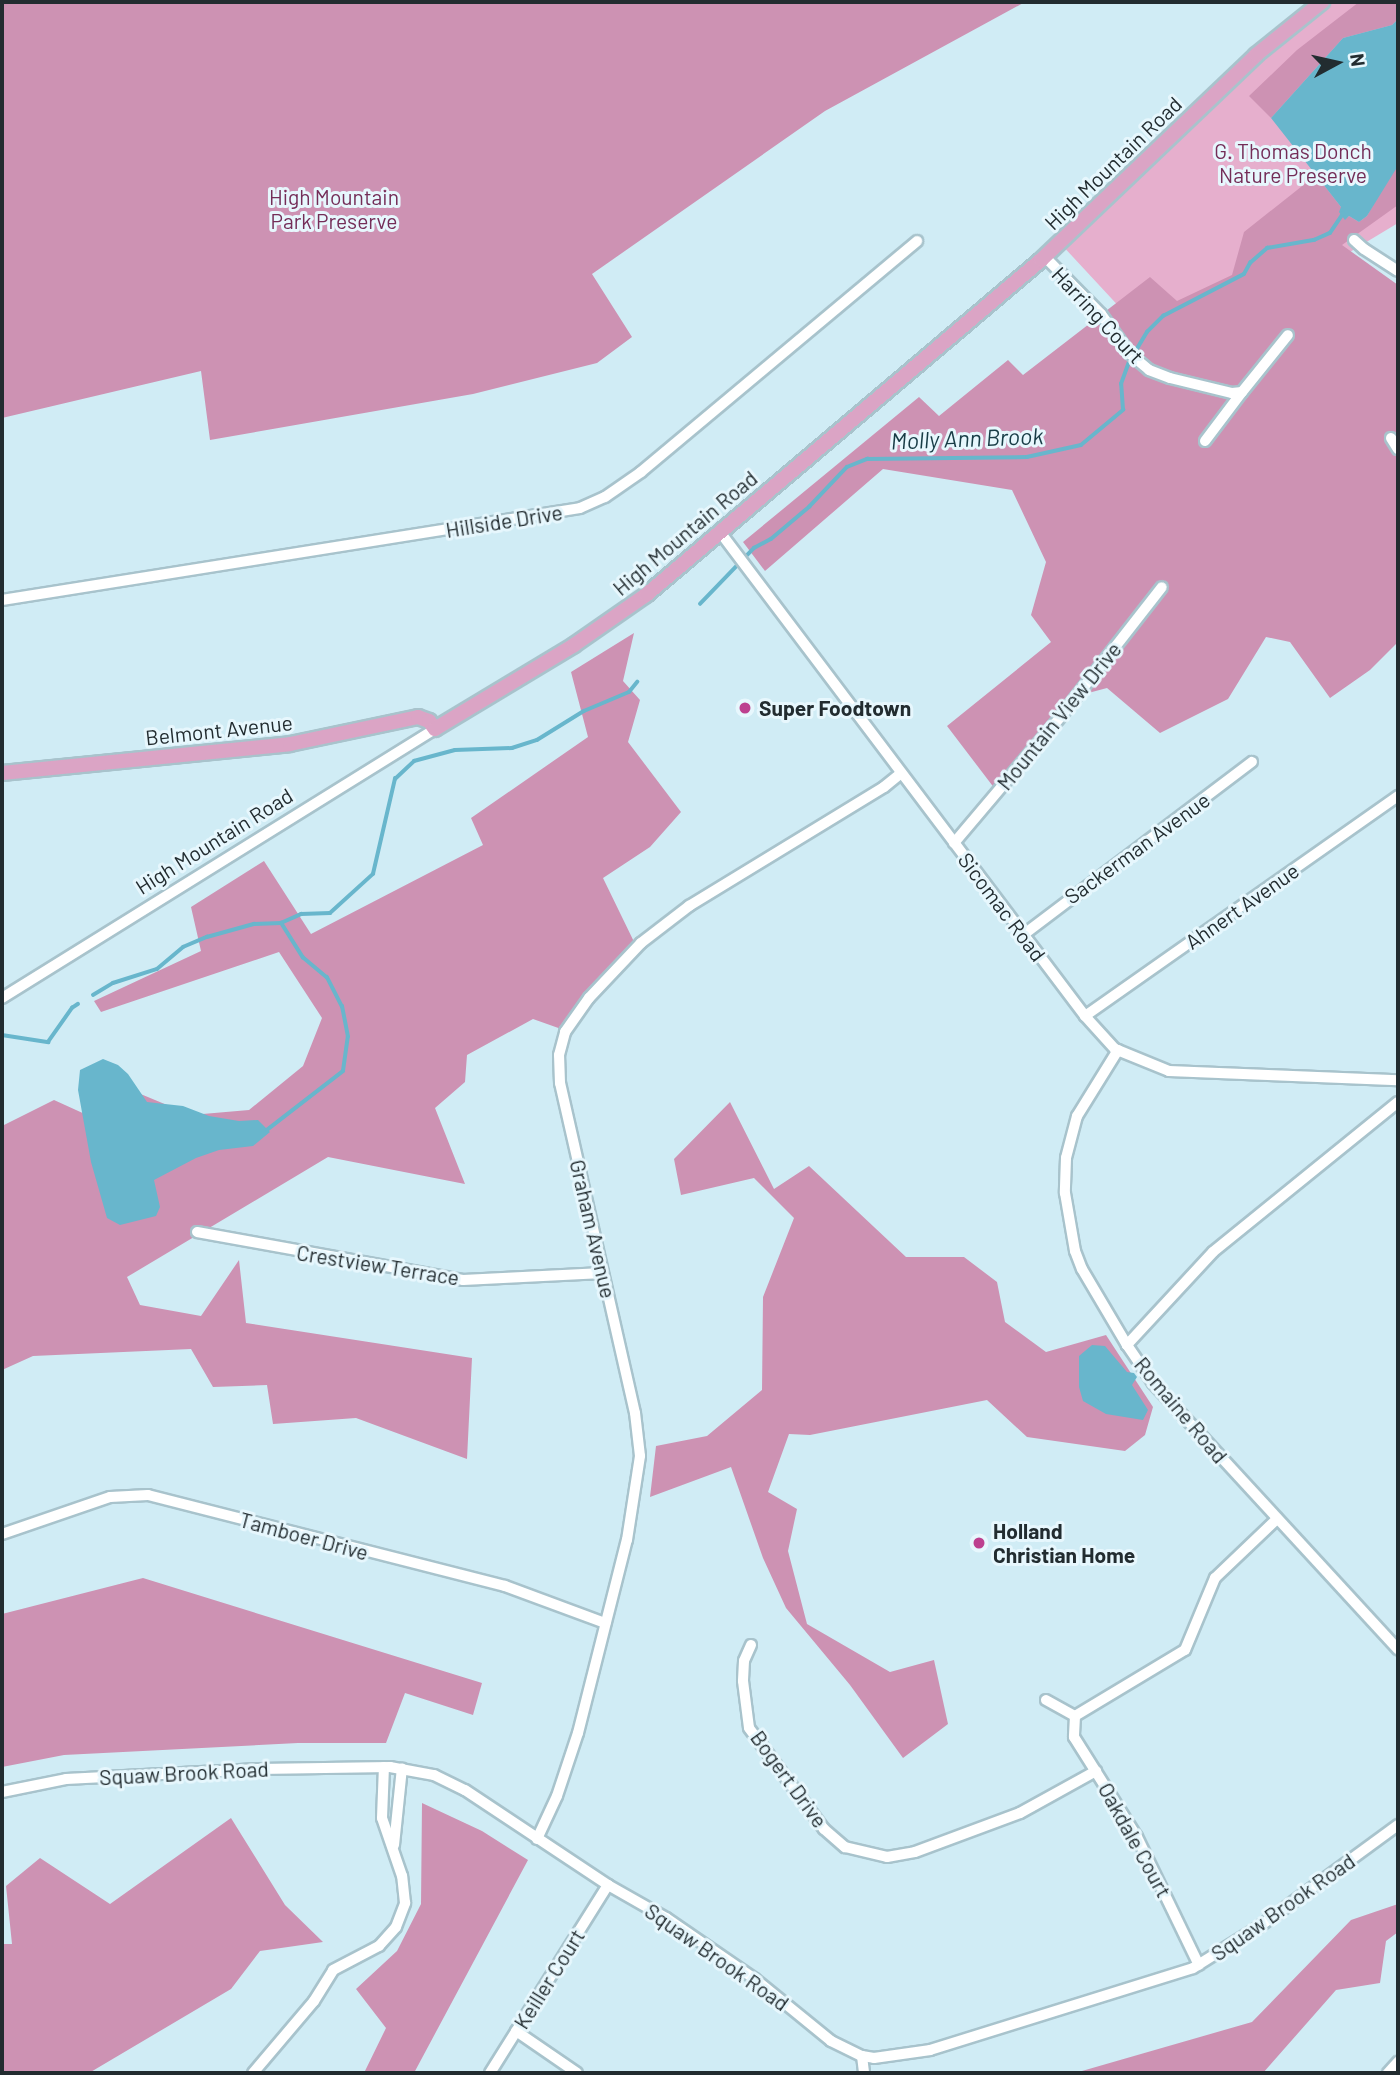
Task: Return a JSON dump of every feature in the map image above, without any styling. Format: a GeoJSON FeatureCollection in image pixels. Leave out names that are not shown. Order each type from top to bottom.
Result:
{"type":"FeatureCollection","features":[{"type":"Feature","properties":{"kind":"main road","name":"High Mountain Road"},"geometry":{"type":"LineString","coordinates":[[435,729],[614,619],[1045,257],[1256,55],[1322,2]]}},
{"type":"Feature","properties":{"kind":"main road","name":"Belmont Avenue"},"geometry":{"type":"LineString","coordinates":[[2,773],[290,744],[418,718],[429,721],[435,729]]}},
{"type":"Feature","properties":{"kind":"street","name":"Hillside Drive"},"geometry":{"type":"LineString","coordinates":[[2,600],[565,513],[593,503],[641,472],[917,240]]}},
{"type":"Feature","properties":{"kind":"street"},"geometry":{"type":"LineString","coordinates":[[1354,240],[1398,271]]}},
{"type":"Feature","properties":{"kind":"street","name":"Harring Court"},"geometry":{"type":"LineString","coordinates":[[1045,257],[1101,314],[1132,356],[1149,370],[1232,394],[1242,392]]}},
{"type":"Feature","properties":{"kind":"street"},"geometry":{"type":"LineString","coordinates":[[1205,441],[1288,334]]}},
{"type":"Feature","properties":{"kind":"street"},"geometry":{"type":"LineString","coordinates":[[1391,438],[1398,449]]}},
{"type":"Feature","properties":{"kind":"street","name":"Sicomac Road"},"geometry":{"type":"LineString","coordinates":[[720,532],[1085,1016],[1118,1050],[1169,1071],[1398,1080]]}},
{"type":"Feature","properties":{"kind":"street","name":"Mountain View Drive"},"geometry":{"type":"LineString","coordinates":[[954,843],[1062,715],[1162,587]]}},
{"type":"Feature","properties":{"kind":"street","name":"High Mountain Road"},"geometry":{"type":"LineString","coordinates":[[2,998],[435,729]]}},
{"type":"Feature","properties":{"kind":"street","name":"Sackerman Avenue"},"geometry":{"type":"LineString","coordinates":[[1023,935],[1252,762]]}},
{"type":"Feature","properties":{"kind":"street","name":"Graham Avenue"},"geometry":{"type":"LineString","coordinates":[[537,1839],[571,1758],[627,1540],[640,1444],[560,1083],[559,1055],[571,1022],[589,998],[641,943],[689,906],[884,788],[901,773]]}},
{"type":"Feature","properties":{"kind":"street","name":"Ahnert Avenue"},"geometry":{"type":"LineString","coordinates":[[1085,1016],[1398,796]]}},
{"type":"Feature","properties":{"kind":"street"},"geometry":{"type":"LineString","coordinates":[[1118,1050],[1077,1116],[1066,1158],[1065,1193],[1074,1251],[1127,1345]]}},
{"type":"Feature","properties":{"kind":"street","name":"Romaine Road"},"geometry":{"type":"LineString","coordinates":[[1398,1101],[1219,1246],[1127,1345],[1153,1383],[1398,1648]]}},
{"type":"Feature","properties":{"kind":"street","name":"Crestview Terrace"},"geometry":{"type":"LineString","coordinates":[[197,1232],[463,1280],[603,1273]]}},
{"type":"Feature","properties":{"kind":"street","name":"Tamboer Drive"},"geometry":{"type":"LineString","coordinates":[[2,1534],[110,1497],[148,1495],[513,1588],[605,1623]]}},
{"type":"Feature","properties":{"kind":"street"},"geometry":{"type":"LineString","coordinates":[[1046,1700],[1075,1716],[1185,1650],[1216,1578],[1277,1519]]}},
{"type":"Feature","properties":{"kind":"street","name":"Bogert Drive"},"geometry":{"type":"LineString","coordinates":[[751,1645],[744,1661],[743,1681],[750,1728],[824,1829],[845,1847],[887,1857],[915,1852],[1020,1813],[1096,1771]]}},
{"type":"Feature","properties":{"kind":"street","name":"Oakdale Court"},"geometry":{"type":"LineString","coordinates":[[1075,1716],[1074,1737],[1137,1837],[1199,1965]]}},
{"type":"Feature","properties":{"kind":"street"},"geometry":{"type":"LineString","coordinates":[[384,1767],[382,1818],[384,1828],[394,1845]]}},
{"type":"Feature","properties":{"kind":"street","name":"Squaw Brook Road"},"geometry":{"type":"LineString","coordinates":[[2,1792],[44,1782],[114,1776],[384,1767],[402,1768],[448,1781],[711,1948],[755,1979],[831,2041],[862,2056],[909,2055],[930,2050],[1199,1965],[1279,1913],[1398,1825]]}},
{"type":"Feature","properties":{"kind":"street"},"geometry":{"type":"LineString","coordinates":[[253,2073],[314,2001],[333,1970],[379,1946],[396,1927],[405,1903],[394,1845],[402,1768]]}},
{"type":"Feature","properties":{"kind":"street","name":"Keiller Court"},"geometry":{"type":"LineString","coordinates":[[489,2073],[608,1885]]}},
{"type":"Feature","properties":{"kind":"street"},"geometry":{"type":"LineString","coordinates":[[516,2031],[577,2073]]}},
{"type":"Feature","properties":{"kind":"street"},"geometry":{"type":"LineString","coordinates":[[862,2056],[864,2073]]}},
{"type":"Feature","properties":{"kind":"street"},"geometry":{"type":"LineString","coordinates":[[1388,2073],[1398,2062]]}},
{"type":"Feature","properties":{"kind":"green space","name":"High Mountain Park Preserve"},"geometry":{"type":"Polygon","coordinates":[[[2,2],[1025,2],[825,111],[592,274],[632,337],[597,363],[473,394],[210,440],[201,371],[2,418],[2,2]]]}},
{"type":"Feature","properties":{"kind":"green space","name":"G. Thomas Donch Nature Preserve"},"geometry":{"type":"Polygon","coordinates":[[[1322,2],[1398,2],[1398,223],[1315,273],[1176,368],[1060,243],[1322,2]]]}},
{"type":"Feature","properties":{"kind":"green space"},"geometry":{"type":"Polygon","coordinates":[[[1359,2],[1398,2],[1398,19],[1392,25],[1343,38],[1271,118],[1249,96],[1297,50],[1359,2]]]}},
{"type":"Feature","properties":{"kind":"green space"},"geometry":{"type":"Polygon","coordinates":[[[1398,161],[1398,205],[1342,245],[1398,285],[1398,642],[1370,670],[1330,698],[1290,642],[1266,637],[1228,699],[1160,733],[1107,688],[1077,696],[995,789],[947,726],[1051,642],[1031,615],[1046,562],[1012,490],[883,469],[765,571],[743,542],[919,397],[939,416],[1008,360],[1023,375],[1150,277],[1177,301],[1232,275],[1244,232],[1316,175],[1341,207],[1345,219],[1349,216],[1359,222],[1367,216],[1398,161]]]}},
{"type":"Feature","properties":{"kind":"green space"},"geometry":{"type":"Polygon","coordinates":[[[634,633],[623,681],[640,700],[628,742],[681,812],[650,847],[603,878],[638,950],[564,1030],[533,1019],[467,1055],[465,1082],[435,1108],[465,1184],[328,1157],[127,1277],[140,1305],[201,1316],[239,1260],[246,1323],[472,1358],[467,1459],[356,1418],[273,1424],[267,1385],[213,1387],[191,1349],[33,1356],[2,1370],[2,1126],[54,1100],[87,1115],[107,1080],[191,1115],[249,1110],[303,1066],[322,1018],[279,952],[101,1012],[94,1001],[201,951],[191,907],[264,861],[311,934],[483,845],[471,818],[588,737],[571,672],[634,633]]]}},
{"type":"Feature","properties":{"kind":"green space"},"geometry":{"type":"Polygon","coordinates":[[[730,1102],[774,1189],[809,1166],[906,1257],[964,1257],[997,1282],[1005,1322],[1046,1352],[1106,1335],[1153,1407],[1145,1435],[1125,1451],[1027,1437],[987,1400],[810,1435],[789,1434],[768,1492],[797,1509],[788,1551],[807,1624],[890,1672],[934,1660],[948,1724],[903,1758],[850,1685],[786,1608],[763,1558],[731,1467],[650,1497],[656,1446],[707,1436],[762,1390],[763,1297],[794,1218],[754,1178],[681,1195],[674,1159],[730,1102]]]}},
{"type":"Feature","properties":{"kind":"green space"},"geometry":{"type":"Polygon","coordinates":[[[143,1578],[482,1683],[473,1715],[405,1693],[386,1743],[298,1743],[64,1755],[2,1767],[2,1614],[143,1578]]]}},
{"type":"Feature","properties":{"kind":"green space"},"geometry":{"type":"Polygon","coordinates":[[[422,1803],[482,1831],[528,1860],[414,2073],[364,2073],[386,2028],[356,1989],[397,1951],[421,1904],[422,1803]]]}},
{"type":"Feature","properties":{"kind":"green space"},"geometry":{"type":"Polygon","coordinates":[[[231,1818],[285,1905],[323,1942],[260,1951],[231,1989],[89,2073],[2,2073],[2,1944],[12,1944],[6,1886],[40,1858],[110,1904],[231,1818]]]}},
{"type":"Feature","properties":{"kind":"green space"},"geometry":{"type":"Polygon","coordinates":[[[1398,1904],[1398,1932],[1386,1941],[1380,1983],[1336,1990],[1263,2073],[1075,2073],[1252,2022],[1351,1920],[1398,1904]]]}},
{"type":"Feature","properties":{"kind":"water"},"geometry":{"type":"Polygon","coordinates":[[[1398,19],[1396,169],[1367,216],[1359,222],[1349,216],[1345,220],[1339,212],[1341,207],[1271,118],[1343,38],[1392,25],[1398,19]]]}},
{"type":"Feature","properties":{"kind":"water"},"geometry":{"type":"Polygon","coordinates":[[[103,1059],[118,1065],[128,1074],[147,1102],[183,1106],[209,1116],[239,1121],[258,1120],[270,1132],[253,1146],[219,1150],[196,1158],[154,1180],[160,1207],[156,1216],[120,1225],[107,1218],[91,1162],[78,1090],[80,1070],[103,1059]]]}},
{"type":"Feature","properties":{"kind":"water"},"geometry":{"type":"Polygon","coordinates":[[[1092,1345],[1105,1346],[1127,1372],[1134,1373],[1137,1377],[1132,1385],[1148,1410],[1143,1420],[1106,1414],[1083,1401],[1079,1387],[1079,1356],[1092,1345]]]}},
{"type":"Feature","properties":{"kind":"waterway","name":"Molly Ann Brook"},"geometry":{"type":"LineString","coordinates":[[700,604],[754,548],[771,539],[809,507],[847,467],[867,459],[1027,457],[1081,445],[1123,410],[1121,384],[1129,362],[1147,332],[1163,316],[1244,274],[1250,263],[1267,248],[1314,240],[1330,233],[1343,214]]}},
{"type":"Feature","properties":{"kind":"waterway","name":"Molly Ann Brook"},"geometry":{"type":"LineString","coordinates":[[93,995],[113,983],[157,969],[183,947],[207,937],[254,924],[281,923],[301,914],[330,913],[373,874],[395,779],[414,761],[455,750],[512,748],[537,740],[584,711],[629,692],[637,682]]}},
{"type":"Feature","properties":{"kind":"waterway"},"geometry":{"type":"LineString","coordinates":[[267,1130],[343,1071],[348,1037],[342,1007],[327,978],[303,958],[281,923]]}},
{"type":"Feature","properties":{"kind":"waterway","name":"Molly Ann Brook"},"geometry":{"type":"LineString","coordinates":[[2,1035],[48,1042],[72,1008],[78,1004]]}},
{"type":"Feature","properties":{"kind":"place","name":"Super Foodtown"},"geometry":{"type":"Point","coordinates":[745,708]}},
{"type":"Feature","properties":{"kind":"place","name":"Holland Christian Home"},"geometry":{"type":"Point","coordinates":[979,1543]}}]}
